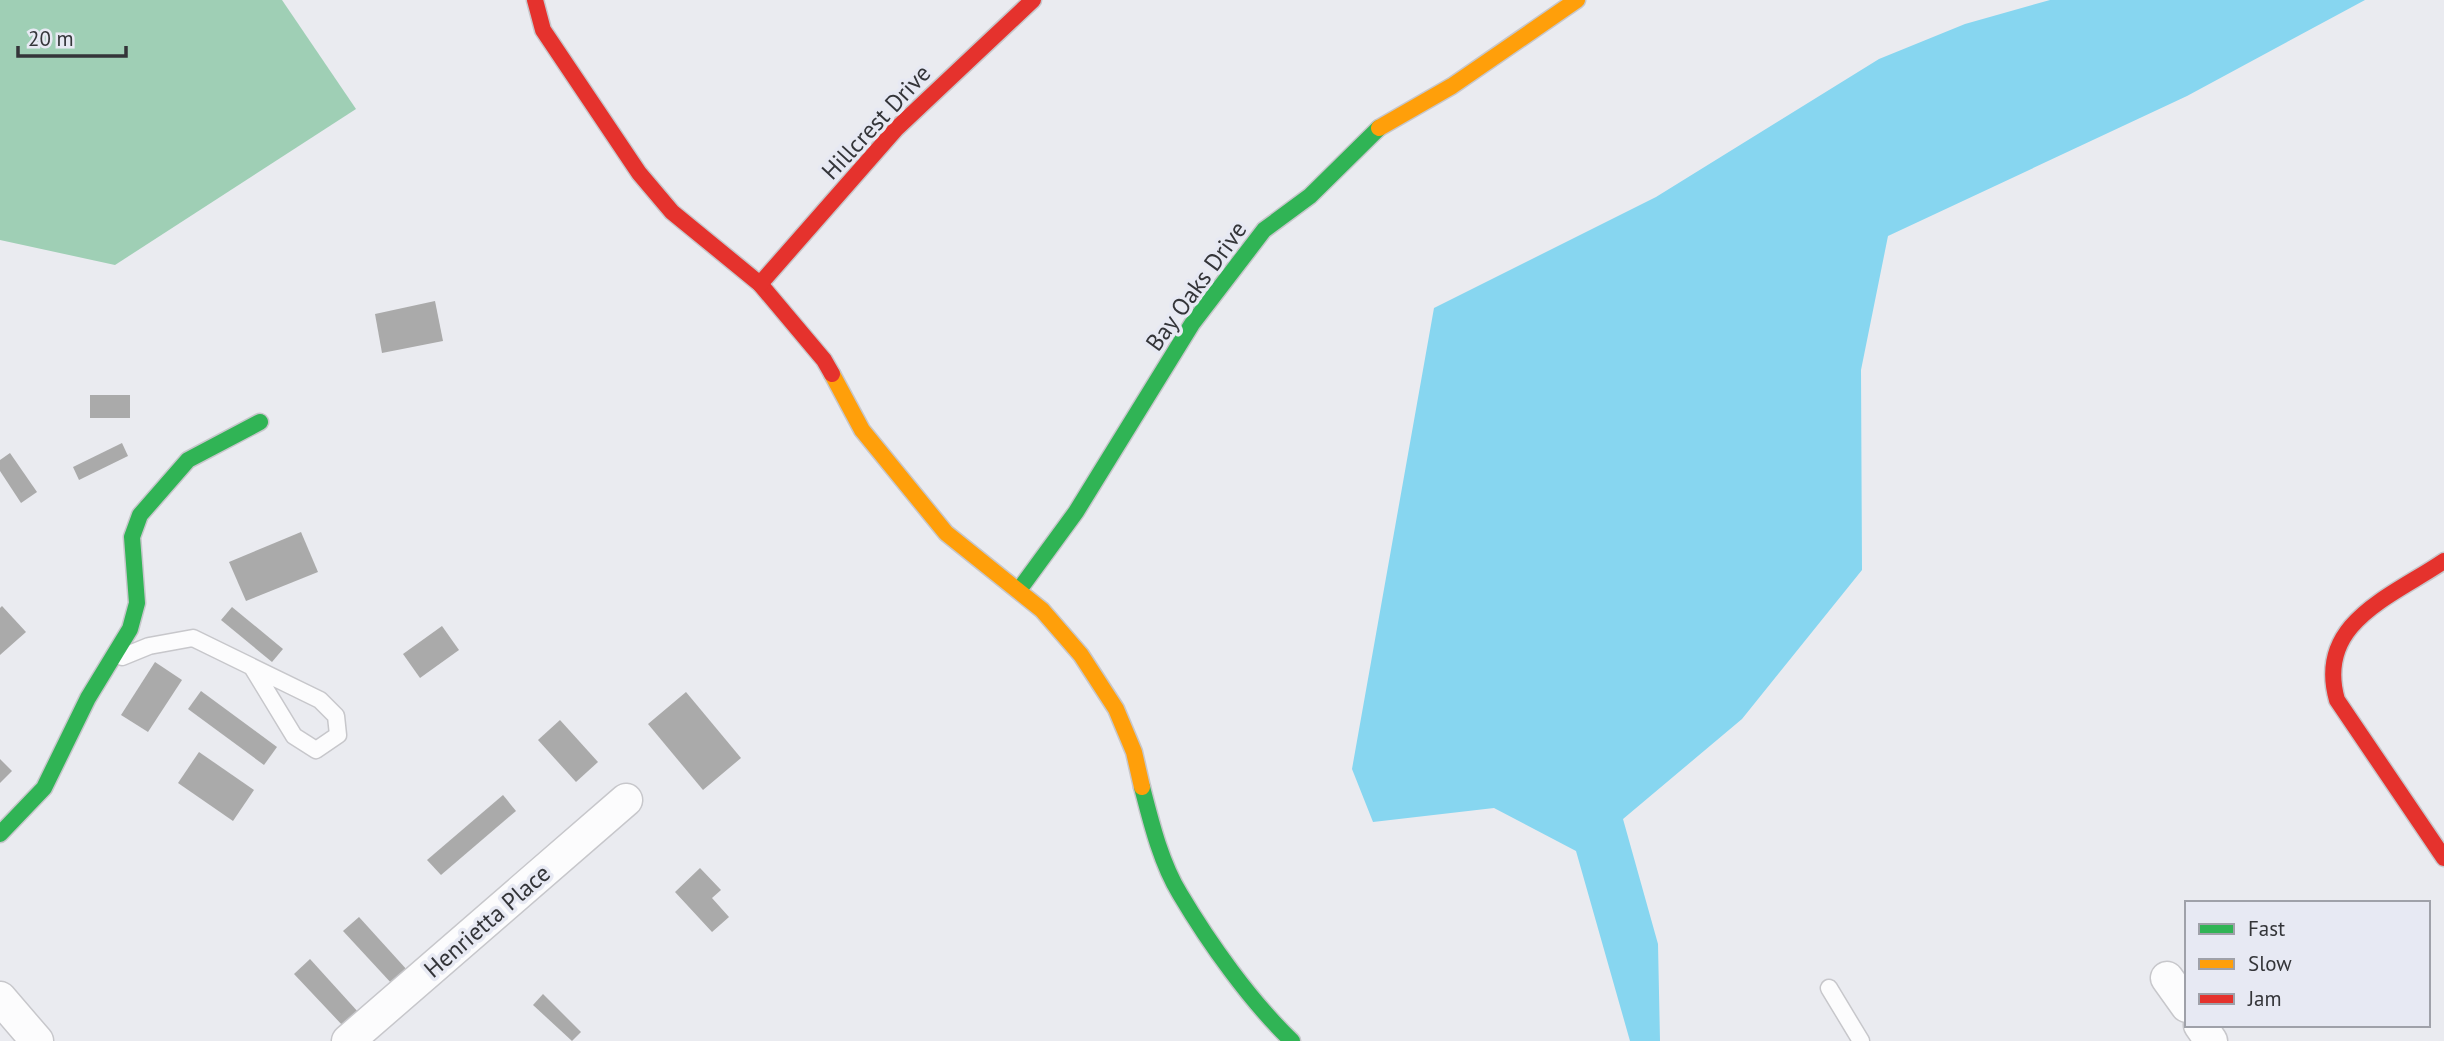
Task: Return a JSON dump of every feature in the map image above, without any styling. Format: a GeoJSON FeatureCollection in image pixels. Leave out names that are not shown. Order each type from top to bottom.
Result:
{"type":"FeatureCollection","features":[{"type":"Feature","properties":{"kind":"street"},"geometry":{"type":"LineString","coordinates":[[535,0],[543,30],[639,173],[672,212],[760,284],[824,360],[862,430],[946,533],[1042,610],[1081,655],[1116,709],[1134,752],[1150,820],[1179,894],[1263,1013],[1292,1041]]}},
{"type":"Feature","properties":{"kind":"street","name":"Hillcrest Drive"},"geometry":{"type":"LineString","coordinates":[[760,284],[896,129],[1033,0]]}},
{"type":"Feature","properties":{"kind":"street","name":"Bay Oaks Drive"},"geometry":{"type":"LineString","coordinates":[[1019,590],[1076,512],[1192,324],[1264,229],[1310,196],[1383,124],[1452,86],[1577,0]]}},
{"type":"Feature","properties":{"kind":"street"},"geometry":{"type":"LineString","coordinates":[[0,835],[18,820],[42,793],[61,762],[89,696],[127,635],[136,603],[129,556],[139,517],[191,457],[242,435],[260,422]]}},
{"type":"Feature","properties":{"kind":"street"},"geometry":{"type":"LineString","coordinates":[[2444,561],[2356,622],[2339,640],[2332,658],[2331,680],[2337,700],[2444,858]]}},
{"type":"Feature","properties":{"kind":"street","name":"Henrietta Place"},"geometry":{"type":"LineString","coordinates":[[348,1041],[626,800]]}},
{"type":"Feature","properties":{"kind":"street"},"geometry":{"type":"LineString","coordinates":[[2167,978],[2185,1003]]}},
{"type":"Feature","properties":{"kind":"street"},"geometry":{"type":"LineString","coordinates":[[0,998],[37,1041]]}},
{"type":"Feature","properties":{"kind":"lane"},"geometry":{"type":"LineString","coordinates":[[110,662],[149,646],[193,638],[320,700],[336,716],[338,735],[316,750],[294,736],[252,667]]}},
{"type":"Feature","properties":{"kind":"lane"},"geometry":{"type":"LineString","coordinates":[[1829,988],[1861,1041]]}},
{"type":"Feature","properties":{"kind":"green space"},"geometry":{"type":"Polygon","coordinates":[[[0,0],[282,0],[356,109],[115,265],[0,240],[0,0]]]}},
{"type":"Feature","properties":{"kind":"water"},"geometry":{"type":"Polygon","coordinates":[[[2050,0],[2365,0],[2187,96],[1888,236],[1861,370],[1862,570],[1742,719],[1623,819],[1658,944],[1660,1041],[1630,1041],[1576,851],[1494,808],[1373,822],[1352,769],[1434,308],[1656,197],[1879,59],[1965,24],[2050,0]]]}},
{"type":"Feature","properties":{"kind":"building"},"geometry":{"type":"Polygon","coordinates":[[[435,301],[443,341],[382,353],[375,314],[435,301]]]}},
{"type":"Feature","properties":{"kind":"building"},"geometry":{"type":"Polygon","coordinates":[[[90,395],[130,395],[130,418],[90,418],[90,395]]]}},
{"type":"Feature","properties":{"kind":"building"},"geometry":{"type":"Polygon","coordinates":[[[122,443],[128,456],[79,480],[73,467],[122,443]]]}},
{"type":"Feature","properties":{"kind":"building"},"geometry":{"type":"Polygon","coordinates":[[[10,453],[37,492],[21,503],[0,471],[0,460],[10,453]]]}},
{"type":"Feature","properties":{"kind":"building"},"geometry":{"type":"Polygon","coordinates":[[[301,532],[318,572],[246,601],[229,562],[301,532]]]}},
{"type":"Feature","properties":{"kind":"building"},"geometry":{"type":"Polygon","coordinates":[[[2,606],[26,632],[0,655],[0,608],[2,606]]]}},
{"type":"Feature","properties":{"kind":"building"},"geometry":{"type":"Polygon","coordinates":[[[232,607],[283,649],[272,662],[221,620],[232,607]]]}},
{"type":"Feature","properties":{"kind":"building"},"geometry":{"type":"Polygon","coordinates":[[[442,626],[459,650],[420,678],[403,654],[442,626]]]}},
{"type":"Feature","properties":{"kind":"building"},"geometry":{"type":"Polygon","coordinates":[[[155,662],[182,680],[148,732],[121,715],[155,662]]]}},
{"type":"Feature","properties":{"kind":"building"},"geometry":{"type":"Polygon","coordinates":[[[201,691],[277,747],[264,765],[188,709],[201,691]]]}},
{"type":"Feature","properties":{"kind":"building"},"geometry":{"type":"Polygon","coordinates":[[[686,692],[741,758],[703,790],[648,724],[686,692]]]}},
{"type":"Feature","properties":{"kind":"building"},"geometry":{"type":"Polygon","coordinates":[[[560,720],[598,762],[576,782],[538,740],[560,720]]]}},
{"type":"Feature","properties":{"kind":"building"},"geometry":{"type":"Polygon","coordinates":[[[199,752],[254,790],[233,821],[178,783],[199,752]]]}},
{"type":"Feature","properties":{"kind":"building"},"geometry":{"type":"Polygon","coordinates":[[[0,759],[12,771],[0,783],[0,759]]]}},
{"type":"Feature","properties":{"kind":"building"},"geometry":{"type":"Polygon","coordinates":[[[503,795],[516,811],[441,875],[427,860],[503,795]]]}},
{"type":"Feature","properties":{"kind":"building"},"geometry":{"type":"Polygon","coordinates":[[[700,868],[721,890],[712,898],[729,917],[712,932],[675,892],[700,868]]]}},
{"type":"Feature","properties":{"kind":"building"},"geometry":{"type":"Polygon","coordinates":[[[359,917],[408,971],[393,985],[343,931],[359,917]]]}},
{"type":"Feature","properties":{"kind":"building"},"geometry":{"type":"Polygon","coordinates":[[[310,959],[359,1013],[344,1027],[294,974],[310,959]]]}},
{"type":"Feature","properties":{"kind":"building"},"geometry":{"type":"Polygon","coordinates":[[[543,994],[581,1032],[572,1041],[533,1005],[543,994]]]}},
{"type":"Feature","properties":{"kind":"traffic: fast"},"geometry":{"type":"LineString","coordinates":[[1019,590],[1076,512],[1192,324],[1264,230],[1310,196],[1379,128]]}},
{"type":"Feature","properties":{"kind":"traffic: fast"},"geometry":{"type":"LineString","coordinates":[[0,834],[44,788],[88,698],[130,629],[137,603],[132,537],[140,515],[188,460],[260,422]]}},
{"type":"Feature","properties":{"kind":"traffic: fast"},"geometry":{"type":"LineString","coordinates":[[1142,787],[1162,856],[1180,894],[1232,971],[1292,1041]]}},
{"type":"Feature","properties":{"kind":"traffic: slow"},"geometry":{"type":"LineString","coordinates":[[1379,128],[1452,86],[1577,0]]}},
{"type":"Feature","properties":{"kind":"traffic: slow"},"geometry":{"type":"LineString","coordinates":[[832,374],[862,430],[946,533],[1042,610],[1081,655],[1116,709],[1134,752],[1142,787]]}},
{"type":"Feature","properties":{"kind":"traffic: jam"},"geometry":{"type":"LineString","coordinates":[[535,0],[543,30],[639,173],[672,212],[760,284],[824,360],[832,374]]}},
{"type":"Feature","properties":{"kind":"traffic: jam"},"geometry":{"type":"LineString","coordinates":[[760,284],[896,129],[1033,0]]}},
{"type":"Feature","properties":{"kind":"traffic: jam"},"geometry":{"type":"LineString","coordinates":[[2444,561],[2362,615],[2347,632],[2337,651],[2333,673],[2337,700],[2444,858]]}}]}
